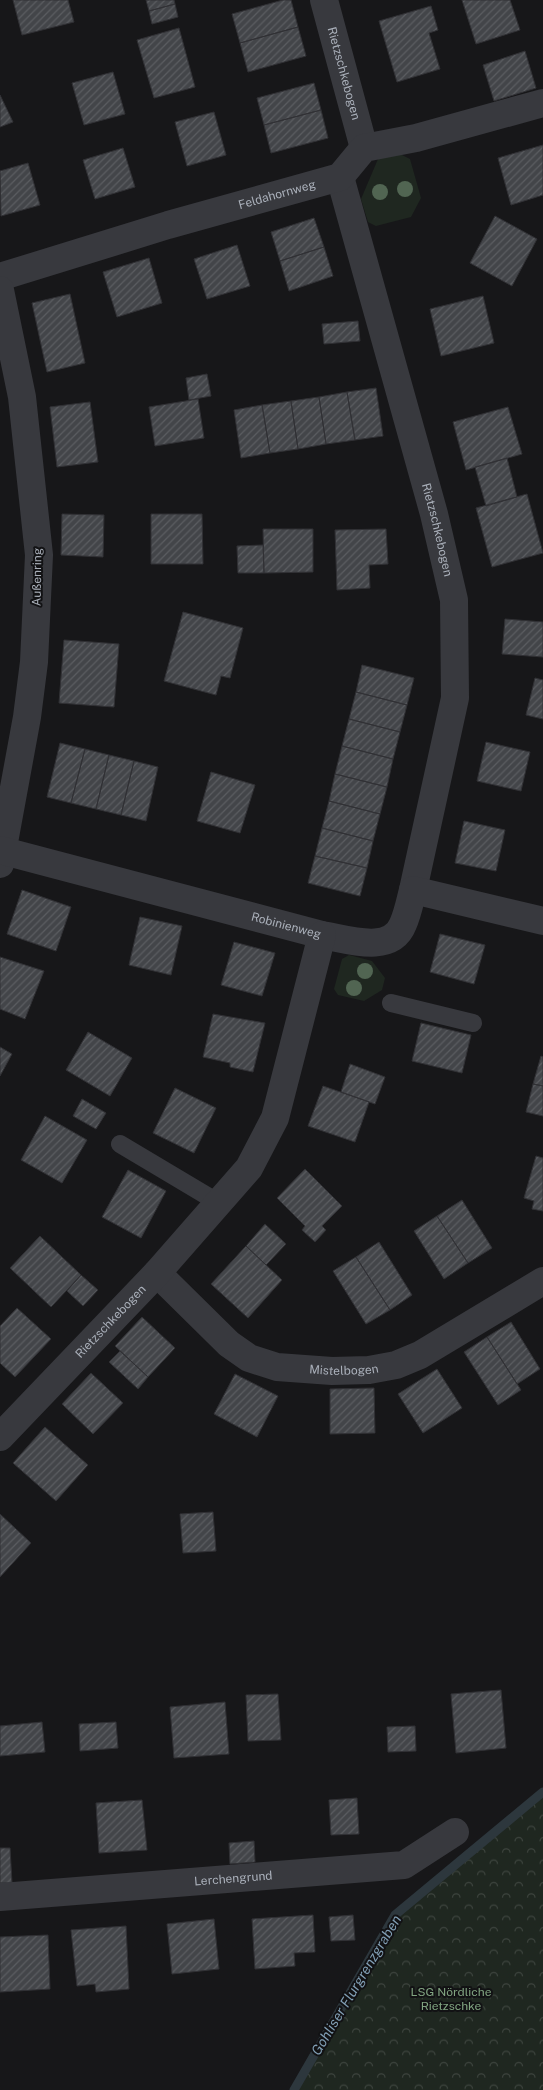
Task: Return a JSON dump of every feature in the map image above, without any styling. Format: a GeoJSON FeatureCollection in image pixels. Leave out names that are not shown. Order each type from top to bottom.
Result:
{"type":"FeatureCollection","features":[{"type":"Feature","properties":{"kind":"street","name":"Rietzschkebogen"},"geometry":{"type":"LineString","coordinates":[[324,0],[364,148]]}},
{"type":"Feature","properties":{"kind":"street"},"geometry":{"type":"LineString","coordinates":[[340,176],[364,148],[416,138],[543,103]]}},
{"type":"Feature","properties":{"kind":"street","name":"Rietzschkebogen"},"geometry":{"type":"LineString","coordinates":[[340,176],[434,514],[454,600],[455,698],[413,890]]}},
{"type":"Feature","properties":{"kind":"street","name":"Feldahornweg"},"geometry":{"type":"LineString","coordinates":[[0,277],[168,225],[340,176]]}},
{"type":"Feature","properties":{"kind":"street","name":"Außenring"},"geometry":{"type":"LineString","coordinates":[[0,290],[22,397],[39,555],[34,662],[28,708],[1,855]]}},
{"type":"Feature","properties":{"kind":"street","name":"Robinienweg"},"geometry":{"type":"LineString","coordinates":[[1,855],[322,935],[376,944],[391,939],[403,926],[413,890]]}},
{"type":"Feature","properties":{"kind":"street"},"geometry":{"type":"LineString","coordinates":[[413,890],[543,921]]}},
{"type":"Feature","properties":{"kind":"street","name":"Rietzschkebogen"},"geometry":{"type":"LineString","coordinates":[[0,1436],[157,1273],[249,1168],[275,1118],[322,935]]}},
{"type":"Feature","properties":{"kind":"street","name":"Mistelbogen"},"geometry":{"type":"LineString","coordinates":[[157,1273],[229,1344],[250,1358],[278,1366],[332,1371],[369,1370],[396,1365],[420,1355],[543,1281]]}},
{"type":"Feature","properties":{"kind":"street","name":"Lerchengrund"},"geometry":{"type":"LineString","coordinates":[[0,1897],[404,1866],[455,1832]]}},
{"type":"Feature","properties":{"kind":"lane"},"geometry":{"type":"LineString","coordinates":[[391,1004],[473,1023]]}},
{"type":"Feature","properties":{"kind":"lane"},"geometry":{"type":"LineString","coordinates":[[120,1144],[219,1203]]}},
{"type":"Feature","properties":{"kind":"green space"},"geometry":{"type":"Polygon","coordinates":[[[392,150],[410,159],[421,198],[411,217],[376,226],[368,222],[361,199],[381,152],[392,150]]]}},
{"type":"Feature","properties":{"kind":"green space"},"geometry":{"type":"Polygon","coordinates":[[[349,955],[372,961],[385,978],[382,990],[364,1001],[338,995],[334,989],[342,959],[349,955]]]}},
{"type":"Feature","properties":{"kind":"green space","name":"LSG Nördliche Rietzschke"},"geometry":{"type":"Polygon","coordinates":[[[543,1793],[543,2090],[294,2090],[395,1915],[543,1793]]]}},
{"type":"Feature","properties":{"kind":"building"},"geometry":{"type":"Polygon","coordinates":[[[13,0],[68,0],[74,22],[22,35],[13,0]]]}},
{"type":"Feature","properties":{"kind":"building"},"geometry":{"type":"Polygon","coordinates":[[[146,0],[174,0],[175,4],[149,11],[146,0]]]}},
{"type":"Feature","properties":{"kind":"building"},"geometry":{"type":"Polygon","coordinates":[[[283,0],[291,0],[298,27],[240,43],[232,14],[283,0]]]}},
{"type":"Feature","properties":{"kind":"building"},"geometry":{"type":"Polygon","coordinates":[[[462,0],[510,0],[520,30],[476,44],[462,0]]]}},
{"type":"Feature","properties":{"kind":"building"},"geometry":{"type":"Polygon","coordinates":[[[175,4],[178,17],[152,24],[149,11],[175,4]]]}},
{"type":"Feature","properties":{"kind":"building"},"geometry":{"type":"Polygon","coordinates":[[[431,6],[438,30],[429,33],[440,69],[397,82],[379,21],[431,6]]]}},
{"type":"Feature","properties":{"kind":"building"},"geometry":{"type":"Polygon","coordinates":[[[298,27],[306,56],[248,72],[240,43],[298,27]]]}},
{"type":"Feature","properties":{"kind":"building"},"geometry":{"type":"Polygon","coordinates":[[[179,28],[195,87],[154,98],[137,40],[179,28]]]}},
{"type":"Feature","properties":{"kind":"building"},"geometry":{"type":"Polygon","coordinates":[[[525,51],[536,88],[494,101],[483,65],[525,51]]]}},
{"type":"Feature","properties":{"kind":"building"},"geometry":{"type":"Polygon","coordinates":[[[113,72],[125,114],[84,125],[72,83],[113,72]]]}},
{"type":"Feature","properties":{"kind":"building"},"geometry":{"type":"Polygon","coordinates":[[[314,83],[321,110],[264,125],[257,98],[314,83]]]}},
{"type":"Feature","properties":{"kind":"building"},"geometry":{"type":"Polygon","coordinates":[[[0,95],[13,122],[0,127],[0,95]]]}},
{"type":"Feature","properties":{"kind":"building"},"geometry":{"type":"Polygon","coordinates":[[[321,110],[328,138],[271,153],[264,125],[321,110]]]}},
{"type":"Feature","properties":{"kind":"building"},"geometry":{"type":"Polygon","coordinates":[[[214,112],[226,155],[187,166],[175,122],[214,112]]]}},
{"type":"Feature","properties":{"kind":"building"},"geometry":{"type":"Polygon","coordinates":[[[543,145],[543,195],[511,205],[498,158],[543,145]]]}},
{"type":"Feature","properties":{"kind":"building"},"geometry":{"type":"Polygon","coordinates":[[[123,148],[135,187],[95,199],[83,160],[123,148]]]}},
{"type":"Feature","properties":{"kind":"building"},"geometry":{"type":"Polygon","coordinates":[[[28,163],[40,205],[1,216],[0,171],[28,163]]]}},
{"type":"Feature","properties":{"kind":"building"},"geometry":{"type":"Polygon","coordinates":[[[495,216],[537,239],[512,286],[470,263],[495,216]]]}},
{"type":"Feature","properties":{"kind":"building"},"geometry":{"type":"Polygon","coordinates":[[[314,218],[324,247],[280,261],[271,232],[314,218]]]}},
{"type":"Feature","properties":{"kind":"building"},"geometry":{"type":"Polygon","coordinates":[[[237,245],[250,286],[207,299],[194,259],[237,245]]]}},
{"type":"Feature","properties":{"kind":"building"},"geometry":{"type":"Polygon","coordinates":[[[324,247],[333,276],[289,291],[280,261],[324,247]]]}},
{"type":"Feature","properties":{"kind":"building"},"geometry":{"type":"Polygon","coordinates":[[[149,258],[162,303],[117,317],[103,272],[149,258]]]}},
{"type":"Feature","properties":{"kind":"building"},"geometry":{"type":"Polygon","coordinates":[[[70,294],[85,363],[47,372],[32,303],[70,294]]]}},
{"type":"Feature","properties":{"kind":"building"},"geometry":{"type":"Polygon","coordinates":[[[483,296],[494,343],[441,356],[430,309],[483,296]]]}},
{"type":"Feature","properties":{"kind":"building"},"geometry":{"type":"Polygon","coordinates":[[[358,321],[360,341],[324,344],[322,324],[358,321]]]}},
{"type":"Feature","properties":{"kind":"building"},"geometry":{"type":"Polygon","coordinates":[[[207,374],[211,396],[189,400],[186,378],[207,374]]]}},
{"type":"Feature","properties":{"kind":"building"},"geometry":{"type":"Polygon","coordinates":[[[376,388],[383,436],[355,440],[347,392],[376,388]]]}},
{"type":"Feature","properties":{"kind":"building"},"geometry":{"type":"Polygon","coordinates":[[[347,392],[355,440],[326,444],[319,397],[347,392]]]}},
{"type":"Feature","properties":{"kind":"building"},"geometry":{"type":"Polygon","coordinates":[[[319,397],[326,444],[298,449],[291,401],[319,397]]]}},
{"type":"Feature","properties":{"kind":"building"},"geometry":{"type":"Polygon","coordinates":[[[198,399],[204,438],[155,446],[149,407],[198,399]]]}},
{"type":"Feature","properties":{"kind":"building"},"geometry":{"type":"Polygon","coordinates":[[[291,401],[298,449],[270,453],[262,405],[291,401]]]}},
{"type":"Feature","properties":{"kind":"building"},"geometry":{"type":"Polygon","coordinates":[[[90,402],[98,462],[57,467],[50,407],[90,402]]]}},
{"type":"Feature","properties":{"kind":"building"},"geometry":{"type":"Polygon","coordinates":[[[262,405],[270,453],[241,458],[234,410],[262,405]]]}},
{"type":"Feature","properties":{"kind":"building"},"geometry":{"type":"Polygon","coordinates":[[[508,407],[522,454],[466,470],[453,422],[508,407]]]}},
{"type":"Feature","properties":{"kind":"building"},"geometry":{"type":"Polygon","coordinates":[[[507,458],[517,497],[486,506],[475,467],[507,458]]]}},
{"type":"Feature","properties":{"kind":"building"},"geometry":{"type":"Polygon","coordinates":[[[527,494],[543,553],[492,567],[476,508],[527,494]]]}},
{"type":"Feature","properties":{"kind":"building"},"geometry":{"type":"Polygon","coordinates":[[[62,514],[104,515],[103,557],[61,555],[62,514]]]}},
{"type":"Feature","properties":{"kind":"building"},"geometry":{"type":"Polygon","coordinates":[[[151,514],[202,514],[203,564],[151,564],[151,514]]]}},
{"type":"Feature","properties":{"kind":"building"},"geometry":{"type":"Polygon","coordinates":[[[263,529],[313,529],[313,572],[264,573],[263,529]]]}},
{"type":"Feature","properties":{"kind":"building"},"geometry":{"type":"Polygon","coordinates":[[[386,529],[388,564],[369,565],[370,588],[337,590],[335,530],[386,529]]]}},
{"type":"Feature","properties":{"kind":"building"},"geometry":{"type":"Polygon","coordinates":[[[263,545],[264,573],[238,573],[237,546],[263,545]]]}},
{"type":"Feature","properties":{"kind":"building"},"geometry":{"type":"Polygon","coordinates":[[[183,612],[243,628],[230,678],[221,676],[216,695],[164,681],[183,612]]]}},
{"type":"Feature","properties":{"kind":"building"},"geometry":{"type":"Polygon","coordinates":[[[505,619],[543,622],[543,657],[502,654],[505,619]]]}},
{"type":"Feature","properties":{"kind":"building"},"geometry":{"type":"Polygon","coordinates":[[[64,640],[119,644],[114,707],[59,703],[64,640]]]}},
{"type":"Feature","properties":{"kind":"building"},"geometry":{"type":"Polygon","coordinates":[[[362,665],[414,678],[407,705],[356,692],[362,665]]]}},
{"type":"Feature","properties":{"kind":"building"},"geometry":{"type":"Polygon","coordinates":[[[535,678],[543,680],[543,719],[526,715],[535,678]]]}},
{"type":"Feature","properties":{"kind":"building"},"geometry":{"type":"Polygon","coordinates":[[[356,692],[407,705],[400,732],[349,719],[356,692]]]}},
{"type":"Feature","properties":{"kind":"building"},"geometry":{"type":"Polygon","coordinates":[[[349,719],[400,732],[393,759],[342,746],[349,719]]]}},
{"type":"Feature","properties":{"kind":"building"},"geometry":{"type":"Polygon","coordinates":[[[486,742],[530,752],[521,791],[477,781],[486,742]]]}},
{"type":"Feature","properties":{"kind":"building"},"geometry":{"type":"Polygon","coordinates":[[[60,743],[85,749],[71,803],[47,797],[60,743]]]}},
{"type":"Feature","properties":{"kind":"building"},"geometry":{"type":"Polygon","coordinates":[[[342,746],[393,759],[387,787],[335,774],[342,746]]]}},
{"type":"Feature","properties":{"kind":"building"},"geometry":{"type":"Polygon","coordinates":[[[85,749],[109,755],[96,809],[71,803],[85,749]]]}},
{"type":"Feature","properties":{"kind":"building"},"geometry":{"type":"Polygon","coordinates":[[[109,755],[134,761],[121,815],[96,809],[109,755]]]}},
{"type":"Feature","properties":{"kind":"building"},"geometry":{"type":"Polygon","coordinates":[[[134,761],[158,767],[146,821],[121,815],[134,761]]]}},
{"type":"Feature","properties":{"kind":"building"},"geometry":{"type":"Polygon","coordinates":[[[211,772],[255,785],[240,833],[197,821],[211,772]]]}},
{"type":"Feature","properties":{"kind":"building"},"geometry":{"type":"Polygon","coordinates":[[[335,774],[387,787],[380,814],[329,801],[335,774]]]}},
{"type":"Feature","properties":{"kind":"building"},"geometry":{"type":"Polygon","coordinates":[[[329,801],[380,814],[373,841],[322,828],[329,801]]]}},
{"type":"Feature","properties":{"kind":"building"},"geometry":{"type":"Polygon","coordinates":[[[464,821],[505,830],[496,871],[455,863],[464,821]]]}},
{"type":"Feature","properties":{"kind":"building"},"geometry":{"type":"Polygon","coordinates":[[[322,828],[373,841],[367,868],[315,856],[322,828]]]}},
{"type":"Feature","properties":{"kind":"building"},"geometry":{"type":"Polygon","coordinates":[[[315,856],[367,868],[360,896],[308,883],[315,856]]]}},
{"type":"Feature","properties":{"kind":"building"},"geometry":{"type":"Polygon","coordinates":[[[22,890],[71,907],[56,951],[7,934],[22,890]]]}},
{"type":"Feature","properties":{"kind":"building"},"geometry":{"type":"Polygon","coordinates":[[[140,917],[182,926],[171,975],[129,965],[140,917]]]}},
{"type":"Feature","properties":{"kind":"building"},"geometry":{"type":"Polygon","coordinates":[[[440,934],[485,945],[474,984],[430,972],[440,934]]]}},
{"type":"Feature","properties":{"kind":"building"},"geometry":{"type":"Polygon","coordinates":[[[234,942],[275,953],[262,996],[221,985],[234,942]]]}},
{"type":"Feature","properties":{"kind":"building"},"geometry":{"type":"Polygon","coordinates":[[[0,957],[44,971],[25,1019],[0,1009],[0,957]]]}},
{"type":"Feature","properties":{"kind":"building"},"geometry":{"type":"Polygon","coordinates":[[[213,1014],[265,1023],[253,1072],[230,1067],[230,1063],[203,1057],[213,1014]]]}},
{"type":"Feature","properties":{"kind":"building"},"geometry":{"type":"Polygon","coordinates":[[[421,1023],[471,1035],[462,1073],[412,1061],[421,1023]]]}},
{"type":"Feature","properties":{"kind":"building"},"geometry":{"type":"Polygon","coordinates":[[[88,1032],[132,1058],[110,1096],[66,1070],[88,1032]]]}},
{"type":"Feature","properties":{"kind":"building"},"geometry":{"type":"Polygon","coordinates":[[[0,1047],[12,1054],[0,1076],[0,1047]]]}},
{"type":"Feature","properties":{"kind":"building"},"geometry":{"type":"Polygon","coordinates":[[[541,1056],[543,1057],[543,1086],[533,1084],[541,1056]]]}},
{"type":"Feature","properties":{"kind":"building"},"geometry":{"type":"Polygon","coordinates":[[[350,1064],[385,1077],[375,1104],[341,1092],[350,1064]]]}},
{"type":"Feature","properties":{"kind":"building"},"geometry":{"type":"Polygon","coordinates":[[[533,1084],[543,1086],[543,1116],[526,1112],[533,1084]]]}},
{"type":"Feature","properties":{"kind":"building"},"geometry":{"type":"Polygon","coordinates":[[[323,1086],[369,1102],[355,1142],[308,1126],[323,1086]]]}},
{"type":"Feature","properties":{"kind":"building"},"geometry":{"type":"Polygon","coordinates":[[[175,1088],[216,1108],[194,1153],[153,1133],[175,1088]]]}},
{"type":"Feature","properties":{"kind":"building"},"geometry":{"type":"Polygon","coordinates":[[[82,1099],[106,1113],[96,1129],[73,1116],[82,1099]]]}},
{"type":"Feature","properties":{"kind":"building"},"geometry":{"type":"Polygon","coordinates":[[[45,1116],[87,1140],[62,1183],[21,1160],[45,1116]]]}},
{"type":"Feature","properties":{"kind":"building"},"geometry":{"type":"Polygon","coordinates":[[[536,1156],[543,1158],[543,1211],[532,1209],[534,1201],[524,1198],[536,1156]]]}},
{"type":"Feature","properties":{"kind":"building"},"geometry":{"type":"Polygon","coordinates":[[[305,1169],[342,1206],[322,1226],[326,1230],[315,1242],[302,1230],[305,1226],[277,1198],[305,1169]]]}},
{"type":"Feature","properties":{"kind":"building"},"geometry":{"type":"Polygon","coordinates":[[[128,1170],[166,1191],[141,1238],[102,1217],[128,1170]]]}},
{"type":"Feature","properties":{"kind":"building"},"geometry":{"type":"Polygon","coordinates":[[[462,1200],[492,1248],[468,1263],[437,1216],[462,1200]]]}},
{"type":"Feature","properties":{"kind":"building"},"geometry":{"type":"Polygon","coordinates":[[[437,1216],[468,1263],[444,1279],[414,1231],[437,1216]]]}},
{"type":"Feature","properties":{"kind":"building"},"geometry":{"type":"Polygon","coordinates":[[[265,1224],[286,1244],[266,1265],[246,1246],[265,1224]]]}},
{"type":"Feature","properties":{"kind":"building"},"geometry":{"type":"Polygon","coordinates":[[[40,1236],[81,1275],[51,1307],[10,1268],[40,1236]]]}},
{"type":"Feature","properties":{"kind":"building"},"geometry":{"type":"Polygon","coordinates":[[[379,1242],[412,1295],[390,1310],[356,1257],[379,1242]]]}},
{"type":"Feature","properties":{"kind":"building"},"geometry":{"type":"Polygon","coordinates":[[[246,1246],[282,1280],[248,1318],[211,1284],[246,1246]]]}},
{"type":"Feature","properties":{"kind":"building"},"geometry":{"type":"Polygon","coordinates":[[[356,1257],[390,1310],[366,1324],[333,1271],[356,1257]]]}},
{"type":"Feature","properties":{"kind":"building"},"geometry":{"type":"Polygon","coordinates":[[[81,1275],[98,1290],[83,1306],[67,1291],[81,1275]]]}},
{"type":"Feature","properties":{"kind":"building"},"geometry":{"type":"Polygon","coordinates":[[[17,1308],[51,1339],[15,1377],[0,1363],[0,1326],[17,1308]]]}},
{"type":"Feature","properties":{"kind":"building"},"geometry":{"type":"Polygon","coordinates":[[[142,1317],[175,1348],[148,1377],[115,1346],[142,1317]]]}},
{"type":"Feature","properties":{"kind":"building"},"geometry":{"type":"Polygon","coordinates":[[[511,1322],[540,1369],[517,1384],[487,1337],[511,1322]]]}},
{"type":"Feature","properties":{"kind":"building"},"geometry":{"type":"Polygon","coordinates":[[[487,1337],[521,1390],[498,1405],[464,1352],[487,1337]]]}},
{"type":"Feature","properties":{"kind":"building"},"geometry":{"type":"Polygon","coordinates":[[[120,1351],[148,1377],[138,1389],[109,1362],[120,1351]]]}},
{"type":"Feature","properties":{"kind":"building"},"geometry":{"type":"Polygon","coordinates":[[[437,1369],[462,1408],[423,1433],[398,1394],[437,1369]]]}},
{"type":"Feature","properties":{"kind":"building"},"geometry":{"type":"Polygon","coordinates":[[[91,1373],[123,1403],[93,1434],[62,1404],[91,1373]]]}},
{"type":"Feature","properties":{"kind":"building"},"geometry":{"type":"Polygon","coordinates":[[[235,1374],[278,1396],[257,1437],[214,1414],[235,1374]]]}},
{"type":"Feature","properties":{"kind":"building"},"geometry":{"type":"Polygon","coordinates":[[[374,1388],[375,1433],[330,1434],[330,1389],[374,1388]]]}},
{"type":"Feature","properties":{"kind":"building"},"geometry":{"type":"Polygon","coordinates":[[[45,1427],[88,1465],[56,1501],[13,1463],[45,1427]]]}},
{"type":"Feature","properties":{"kind":"building"},"geometry":{"type":"Polygon","coordinates":[[[213,1512],[216,1551],[183,1553],[180,1514],[213,1512]]]}},
{"type":"Feature","properties":{"kind":"building"},"geometry":{"type":"Polygon","coordinates":[[[0,1514],[31,1543],[0,1577],[0,1514]]]}},
{"type":"Feature","properties":{"kind":"building"},"geometry":{"type":"Polygon","coordinates":[[[501,1690],[506,1748],[456,1753],[451,1694],[501,1690]]]}},
{"type":"Feature","properties":{"kind":"building"},"geometry":{"type":"Polygon","coordinates":[[[278,1694],[281,1740],[248,1741],[246,1695],[278,1694]]]}},
{"type":"Feature","properties":{"kind":"building"},"geometry":{"type":"Polygon","coordinates":[[[225,1702],[229,1754],[174,1758],[170,1707],[225,1702]]]}},
{"type":"Feature","properties":{"kind":"building"},"geometry":{"type":"Polygon","coordinates":[[[42,1722],[45,1752],[0,1756],[0,1726],[42,1722]]]}},
{"type":"Feature","properties":{"kind":"building"},"geometry":{"type":"Polygon","coordinates":[[[116,1722],[118,1748],[80,1751],[79,1724],[116,1722]]]}},
{"type":"Feature","properties":{"kind":"building"},"geometry":{"type":"Polygon","coordinates":[[[415,1726],[416,1751],[388,1752],[387,1727],[415,1726]]]}},
{"type":"Feature","properties":{"kind":"building"},"geometry":{"type":"Polygon","coordinates":[[[357,1798],[359,1834],[331,1835],[329,1800],[357,1798]]]}},
{"type":"Feature","properties":{"kind":"building"},"geometry":{"type":"Polygon","coordinates":[[[142,1800],[147,1850],[99,1853],[96,1803],[142,1800]]]}},
{"type":"Feature","properties":{"kind":"building"},"geometry":{"type":"Polygon","coordinates":[[[254,1841],[255,1862],[230,1864],[229,1843],[254,1841]]]}},
{"type":"Feature","properties":{"kind":"building"},"geometry":{"type":"Polygon","coordinates":[[[0,1848],[10,1848],[12,1883],[0,1883],[0,1848]]]}},
{"type":"Feature","properties":{"kind":"building"},"geometry":{"type":"Polygon","coordinates":[[[313,1915],[315,1952],[294,1953],[295,1966],[255,1969],[252,1919],[313,1915]]]}},
{"type":"Feature","properties":{"kind":"building"},"geometry":{"type":"Polygon","coordinates":[[[353,1915],[355,1940],[331,1941],[329,1917],[353,1915]]]}},
{"type":"Feature","properties":{"kind":"building"},"geometry":{"type":"Polygon","coordinates":[[[214,1919],[219,1969],[172,1974],[167,1924],[214,1919]]]}},
{"type":"Feature","properties":{"kind":"building"},"geometry":{"type":"Polygon","coordinates":[[[126,1926],[129,1989],[96,1992],[95,1984],[77,1986],[71,1930],[126,1926]]]}},
{"type":"Feature","properties":{"kind":"building"},"geometry":{"type":"Polygon","coordinates":[[[48,1935],[50,1989],[0,1992],[0,1937],[48,1935]]]}},
{"type":"Feature","properties":{"kind":"waterway","name":"Gohliser Flurgrenzgraben"},"geometry":{"type":"LineString","coordinates":[[294,2090],[395,1915],[543,1792]]}}]}
